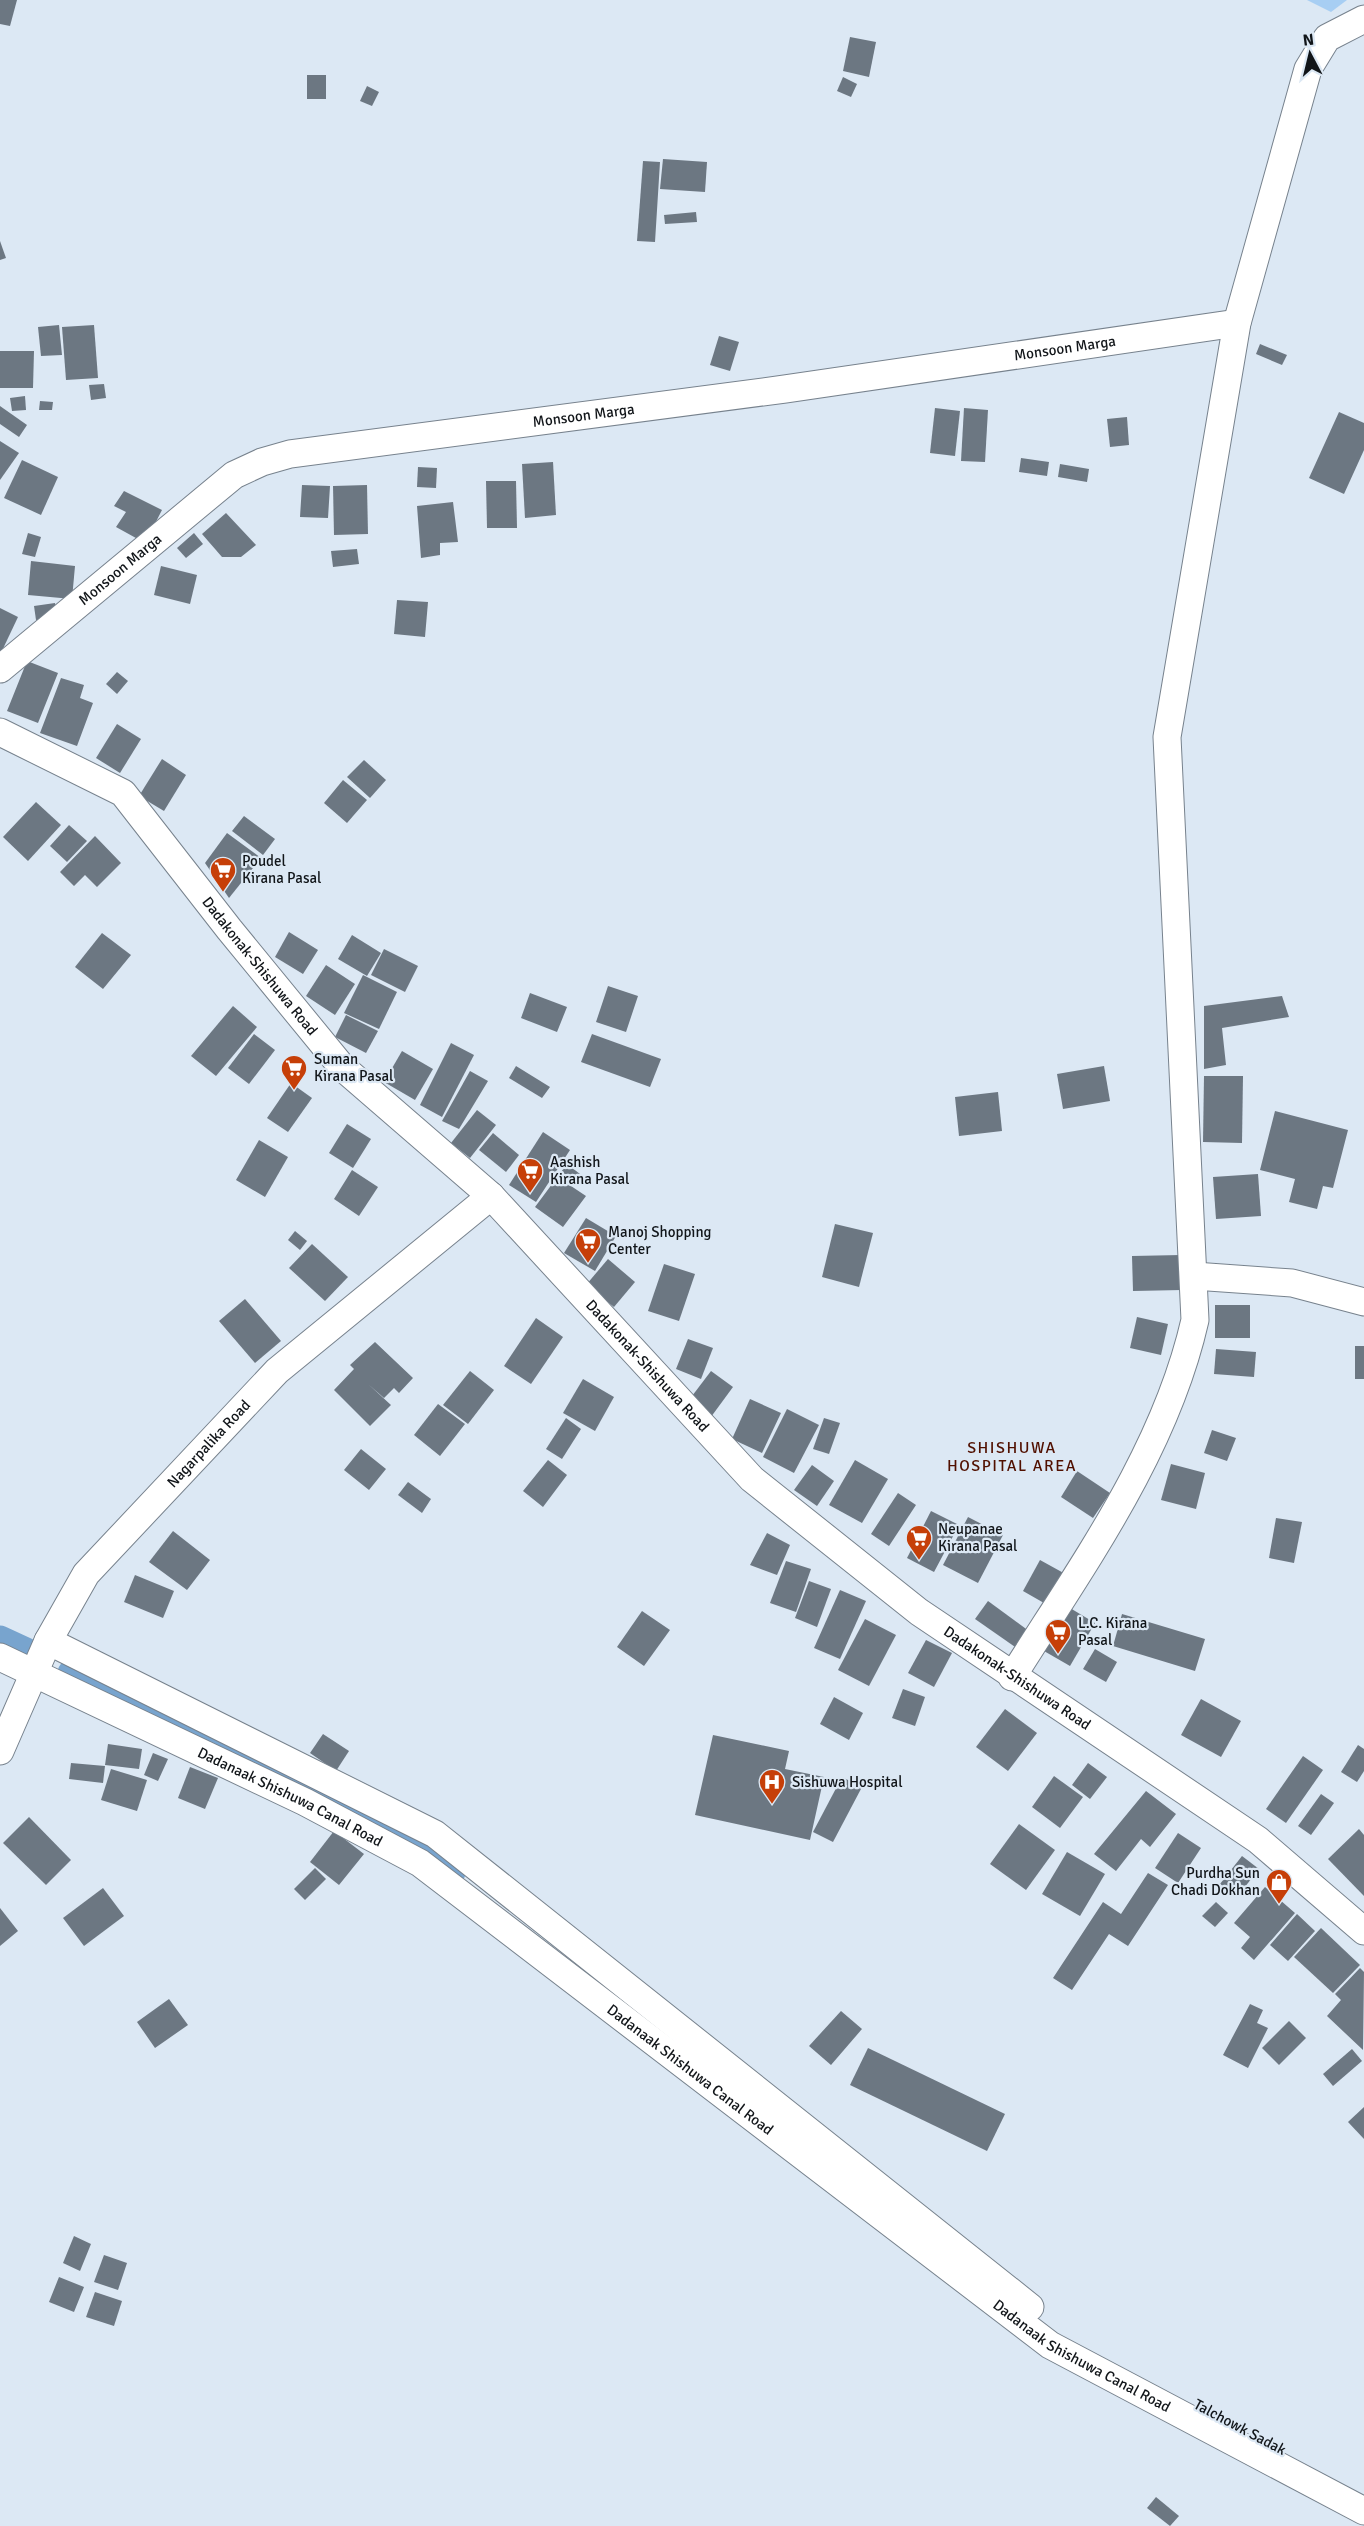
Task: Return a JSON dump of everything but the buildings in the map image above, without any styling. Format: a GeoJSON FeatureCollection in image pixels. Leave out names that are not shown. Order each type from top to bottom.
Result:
{"type":"FeatureCollection","features":[{"type":"Feature","properties":{"kind":"street"},"geometry":{"type":"LineString","coordinates":[[1012,1677],[1134,1479],[1163,1419],[1186,1359],[1195,1320],[1167,737],[1237,323],[1308,69],[1327,38],[1364,19]]}},
{"type":"Feature","properties":{"kind":"street","name":"Monsoon Marga"},"geometry":{"type":"LineString","coordinates":[[0,669],[234,475],[262,462],[290,454],[785,389],[1237,323]]}},
{"type":"Feature","properties":{"kind":"street","name":"Dadakonak-Shishuwa Road"},"geometry":{"type":"LineString","coordinates":[[0,732],[123,793],[229,929],[342,1067],[491,1196],[752,1479],[919,1612],[1012,1677],[1258,1840],[1364,1931]]}},
{"type":"Feature","properties":{"kind":"street","name":"Nagarpalika Road"},"geometry":{"type":"LineString","coordinates":[[0,1751],[48,1641],[86,1574],[278,1371],[491,1196]]}},
{"type":"Feature","properties":{"kind":"street"},"geometry":{"type":"LineString","coordinates":[[1194,1276],[1292,1283],[1364,1302]]}},
{"type":"Feature","properties":{"kind":"street","name":"Dadanaak Shishuwa Canal Road"},"geometry":{"type":"LineString","coordinates":[[48,1641],[435,1834],[1055,2327]]}},
{"type":"Feature","properties":{"kind":"street","name":"Dadanaak Shishuwa Canal Road"},"geometry":{"type":"LineString","coordinates":[[0,1657],[305,1802],[420,1863],[1050,2345],[1364,2511]]}},
{"type":"Feature","properties":{"kind":"street","name":"Talchowk Sadak"},"geometry":{"type":"LineString","coordinates":[[1055,2327],[1148,2379],[1364,2491]]}},
{"type":"Feature","properties":{"kind":"shaded area"},"geometry":{"type":"Polygon","coordinates":[[[1307,0],[1347,0],[1331,12],[1307,0]]]}},
{"type":"Feature","properties":{"kind":"waterway"},"geometry":{"type":"LineString","coordinates":[[0,1639],[26,1651]]}},
{"type":"Feature","properties":{"kind":"waterway"},"geometry":{"type":"LineString","coordinates":[[71,1673],[417,1844],[452,1872]]}},
{"type":"Feature","properties":{"kind":"place","name":"Poudel Kirana Pasal"},"geometry":{"type":"Point","coordinates":[223,893]}},
{"type":"Feature","properties":{"kind":"place","name":"Suman Kirana Pasal"},"geometry":{"type":"Point","coordinates":[294,1091]}},
{"type":"Feature","properties":{"kind":"place","name":"Aashish Kirana Pasal"},"geometry":{"type":"Point","coordinates":[530,1194]}},
{"type":"Feature","properties":{"kind":"place","name":"Manoj Shopping Center"},"geometry":{"type":"Point","coordinates":[588,1264]}},
{"type":"Feature","properties":{"kind":"place","name":"Neupanae Kirana Pasal"},"geometry":{"type":"Point","coordinates":[919,1561]}},
{"type":"Feature","properties":{"kind":"place","name":"L.C. Kirana Pasal"},"geometry":{"type":"Point","coordinates":[1058,1655]}},
{"type":"Feature","properties":{"kind":"place","name":"Sishuwa Hospital"},"geometry":{"type":"Point","coordinates":[772,1805]}},
{"type":"Feature","properties":{"kind":"place","name":"Purdha Sun Chadi Dokhan"},"geometry":{"type":"Point","coordinates":[1279,1905]}},
{"type":"Feature","properties":{"kind":"district","name":"SHISHUWA HOSPITAL AREA"},"geometry":{"type":"Point","coordinates":[1012,1456]}}]}
